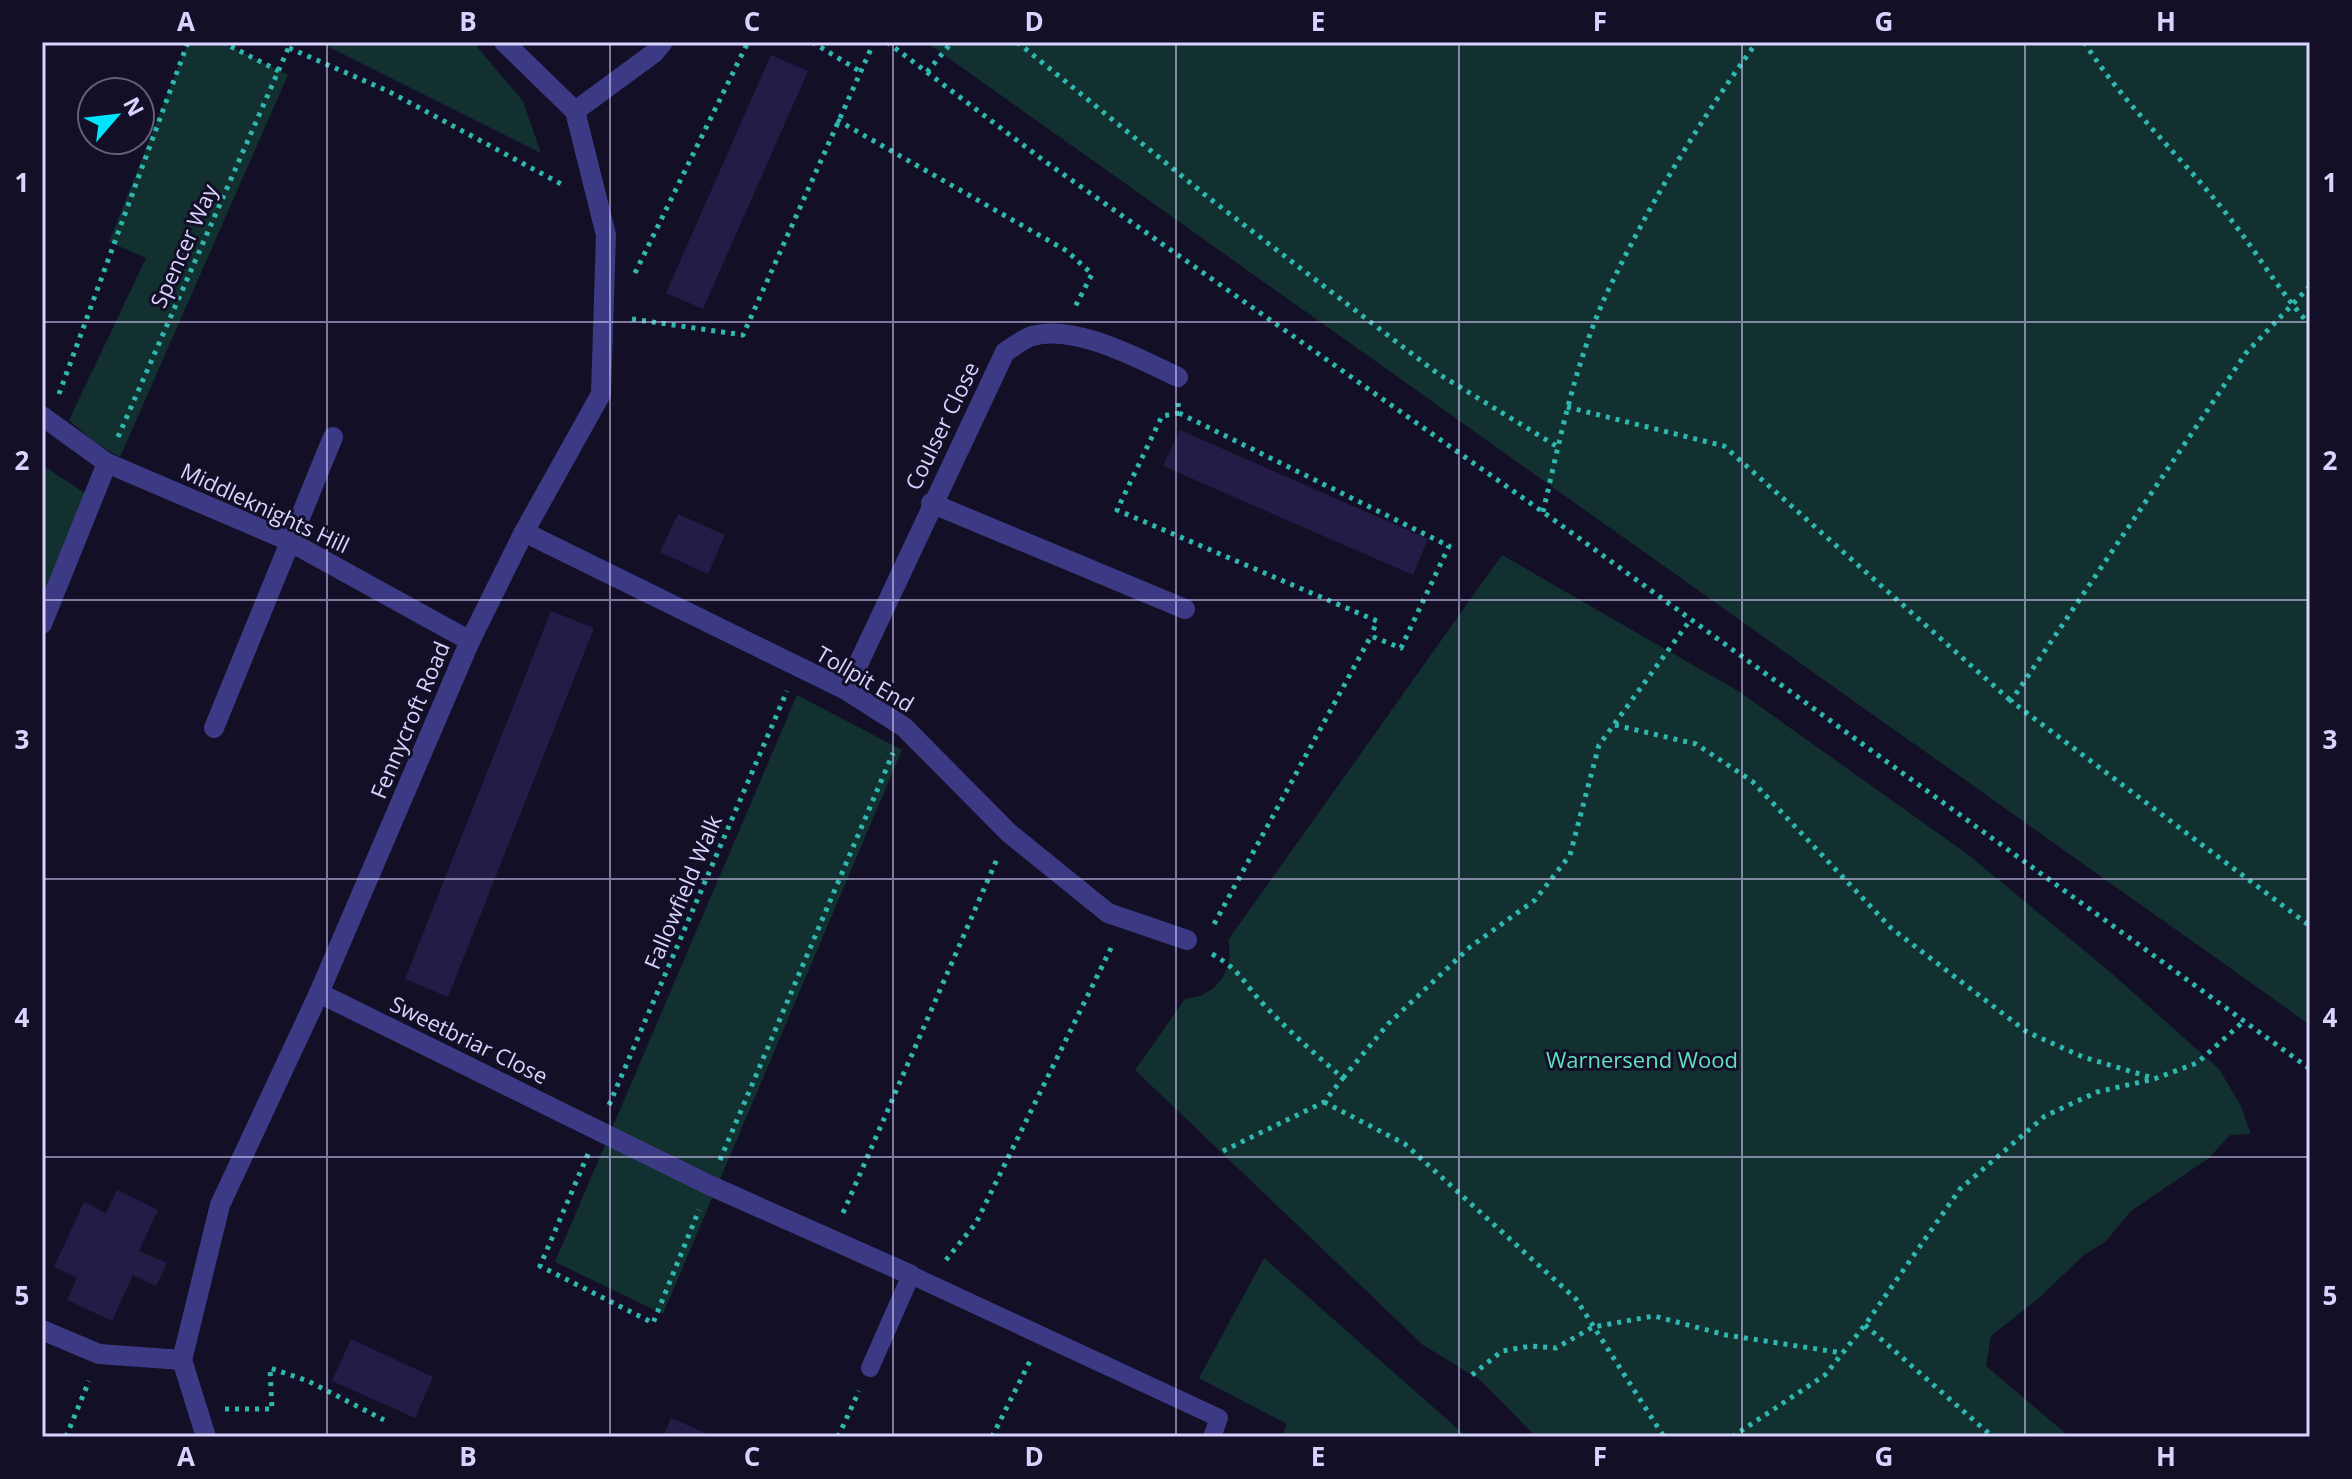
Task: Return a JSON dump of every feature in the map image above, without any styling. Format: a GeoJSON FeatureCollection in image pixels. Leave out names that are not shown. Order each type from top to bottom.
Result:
{"type":"FeatureCollection","features":[{"type":"Feature","properties":{"kind":"street"},"geometry":{"type":"LineString","coordinates":[[504,42],[575,111],[654,53],[663,42]]}},
{"type":"Feature","properties":{"kind":"street","name":"Fennycroft Road"},"geometry":{"type":"LineString","coordinates":[[206,1437],[182,1360],[220,1205],[319,993],[470,641],[524,532],[601,394],[606,235],[575,111]]}},
{"type":"Feature","properties":{"kind":"street","name":"Coulser Close"},"geometry":{"type":"LineString","coordinates":[[846,690],[931,503],[1005,352],[1031,336],[1062,334],[1117,349],[1178,377]]}},
{"type":"Feature","properties":{"kind":"street","name":"Middleknights Hill"},"geometry":{"type":"LineString","coordinates":[[46,418],[107,463],[287,540],[470,641]]}},
{"type":"Feature","properties":{"kind":"street"},"geometry":{"type":"LineString","coordinates":[[214,728],[287,540],[333,437]]}},
{"type":"Feature","properties":{"kind":"street"},"geometry":{"type":"LineString","coordinates":[[42,624],[107,463]]}},
{"type":"Feature","properties":{"kind":"street"},"geometry":{"type":"LineString","coordinates":[[931,503],[1185,609]]}},
{"type":"Feature","properties":{"kind":"street","name":"Tollpit End"},"geometry":{"type":"LineString","coordinates":[[524,532],[846,690],[904,727],[1009,833],[1108,913],[1194,944]]}},
{"type":"Feature","properties":{"kind":"street","name":"Sweetbriar Close"},"geometry":{"type":"LineString","coordinates":[[319,993],[709,1185],[920,1279]]}},
{"type":"Feature","properties":{"kind":"street"},"geometry":{"type":"LineString","coordinates":[[42,1330],[99,1354],[182,1360]]}},
{"type":"Feature","properties":{"kind":"lane"},"geometry":{"type":"LineString","coordinates":[[870,1368],[920,1279],[1219,1418],[1212,1437]]}},
{"type":"Feature","properties":{"kind":"path"},"geometry":{"type":"LineString","coordinates":[[46,418],[188,42]]}},
{"type":"Feature","properties":{"kind":"path"},"geometry":{"type":"LineString","coordinates":[[222,42],[279,71]]}},
{"type":"Feature","properties":{"kind":"path"},"geometry":{"type":"LineString","coordinates":[[603,315],[630,283],[748,42]]}},
{"type":"Feature","properties":{"kind":"path"},"geometry":{"type":"LineString","coordinates":[[812,42],[861,72]]}},
{"type":"Feature","properties":{"kind":"path"},"geometry":{"type":"LineString","coordinates":[[603,315],[743,335],[874,42]]}},
{"type":"Feature","properties":{"kind":"path"},"geometry":{"type":"LineString","coordinates":[[887,42],[1043,160],[1543,512],[2310,1069]]}},
{"type":"Feature","properties":{"kind":"path"},"geometry":{"type":"LineString","coordinates":[[927,72],[952,42]]}},
{"type":"Feature","properties":{"kind":"path"},"geometry":{"type":"LineString","coordinates":[[1017,42],[1209,198],[1437,373],[1558,447]]}},
{"type":"Feature","properties":{"kind":"path"},"geometry":{"type":"LineString","coordinates":[[1543,512],[1567,407],[1606,296],[1700,120],[1757,42]]}},
{"type":"Feature","properties":{"kind":"path"},"geometry":{"type":"LineString","coordinates":[[2084,42],[2106,77],[2225,211],[2290,303],[2310,325]]}},
{"type":"Feature","properties":{"kind":"path"},"geometry":{"type":"LineString","coordinates":[[290,45],[388,91],[598,206]]}},
{"type":"Feature","properties":{"kind":"path","name":"Spencer Way"},"geometry":{"type":"LineString","coordinates":[[107,463],[290,45]]}},
{"type":"Feature","properties":{"kind":"path"},"geometry":{"type":"LineString","coordinates":[[837,120],[1067,251],[1092,274],[1062,334]]}},
{"type":"Feature","properties":{"kind":"path"},"geometry":{"type":"LineString","coordinates":[[2011,701],[2246,353],[2290,303],[2310,286]]}},
{"type":"Feature","properties":{"kind":"path"},"geometry":{"type":"LineString","coordinates":[[1178,377],[1179,413]]}},
{"type":"Feature","properties":{"kind":"path"},"geometry":{"type":"LineString","coordinates":[[1567,407],[1724,446],[2011,701],[2310,926]]}},
{"type":"Feature","properties":{"kind":"path"},"geometry":{"type":"LineString","coordinates":[[1343,1078],[1250,991],[1236,967],[1194,944],[1377,621],[1117,510],[1162,416],[1179,413],[1449,546],[1401,648],[1371,636]]}},
{"type":"Feature","properties":{"kind":"path"},"geometry":{"type":"LineString","coordinates":[[1221,1152],[1324,1102],[1388,1024],[1470,947],[1535,900],[1570,855],[1599,745],[1691,619]]}},
{"type":"Feature","properties":{"kind":"path","name":"Fallowfield Walk"},"geometry":{"type":"LineString","coordinates":[[598,1130],[798,667]]}},
{"type":"Feature","properties":{"kind":"path"},"geometry":{"type":"LineString","coordinates":[[1615,725],[1696,744],[1752,781],[1891,928],[2027,1032],[2083,1057],[2154,1079]]}},
{"type":"Feature","properties":{"kind":"path"},"geometry":{"type":"LineString","coordinates":[[598,1130],[540,1266],[653,1323],[904,727]]}},
{"type":"Feature","properties":{"kind":"path"},"geometry":{"type":"LineString","coordinates":[[833,1238],[1009,833]]}},
{"type":"Feature","properties":{"kind":"path"},"geometry":{"type":"LineString","coordinates":[[920,1279],[976,1223],[1125,921]]}},
{"type":"Feature","properties":{"kind":"path"},"geometry":{"type":"LineString","coordinates":[[1732,1437],[1825,1375],[1865,1325],[1960,1189],[2045,1116],[2097,1092],[2154,1079],[2197,1063],[2244,1021]]}},
{"type":"Feature","properties":{"kind":"path"},"geometry":{"type":"LineString","coordinates":[[1324,1102],[1405,1144],[1576,1299],[1664,1437]]}},
{"type":"Feature","properties":{"kind":"path"},"geometry":{"type":"LineString","coordinates":[[1472,1375],[1502,1351],[1531,1346],[1556,1348],[1593,1327],[1654,1316],[1726,1335],[1843,1353]]}},
{"type":"Feature","properties":{"kind":"path"},"geometry":{"type":"LineString","coordinates":[[1865,1325],[1993,1437]]}},
{"type":"Feature","properties":{"kind":"path"},"geometry":{"type":"LineString","coordinates":[[992,1437],[1043,1335]]}},
{"type":"Feature","properties":{"kind":"path"},"geometry":{"type":"LineString","coordinates":[[66,1437],[99,1354]]}},
{"type":"Feature","properties":{"kind":"path"},"geometry":{"type":"LineString","coordinates":[[196,1409],[272,1409],[270,1368],[308,1381],[384,1420]]}},
{"type":"Feature","properties":{"kind":"path"},"geometry":{"type":"LineString","coordinates":[[838,1437],[870,1368]]}},
{"type":"Feature","properties":{"kind":"green space"},"geometry":{"type":"Polygon","coordinates":[[[188,42],[222,42],[288,75],[120,457],[94,442],[69,420],[146,258],[109,242],[143,156],[156,156],[156,123],[188,42]]]}},
{"type":"Feature","properties":{"kind":"green space"},"geometry":{"type":"Polygon","coordinates":[[[319,42],[473,42],[523,101],[541,153],[319,42]]]}},
{"type":"Feature","properties":{"kind":"green space"},"geometry":{"type":"Polygon","coordinates":[[[926,42],[2310,42],[2310,1025],[926,42]]]}},
{"type":"Feature","properties":{"kind":"green space"},"geometry":{"type":"Polygon","coordinates":[[[42,465],[97,501],[42,626],[42,465]]]}},
{"type":"Feature","properties":{"kind":"green space","name":"Warnersend Wood"},"geometry":{"type":"Polygon","coordinates":[[[1502,555],[1738,691],[1966,853],[2109,971],[2219,1069],[2241,1106],[2251,1134],[2230,1135],[2209,1158],[2131,1211],[2105,1242],[2085,1254],[2039,1298],[1991,1336],[1986,1366],[2070,1437],[1536,1437],[1479,1379],[1423,1345],[1135,1070],[1185,999],[1206,993],[1221,980],[1229,961],[1228,940],[1502,555]]]}},
{"type":"Feature","properties":{"kind":"green space"},"geometry":{"type":"Polygon","coordinates":[[[797,695],[902,750],[663,1314],[555,1262],[797,695]]]}},
{"type":"Feature","properties":{"kind":"green space"},"geometry":{"type":"Polygon","coordinates":[[[1264,1258],[1467,1437],[1282,1437],[1287,1424],[1199,1378],[1264,1258]]]}},
{"type":"Feature","properties":{"kind":"building"},"geometry":{"type":"Polygon","coordinates":[[[771,55],[808,71],[703,309],[666,293],[771,55]]]}},
{"type":"Feature","properties":{"kind":"building"},"geometry":{"type":"Polygon","coordinates":[[[1180,430],[1428,539],[1413,575],[1163,466],[1180,430]]]}},
{"type":"Feature","properties":{"kind":"building"},"geometry":{"type":"Polygon","coordinates":[[[678,514],[725,535],[708,574],[660,552],[678,514]]]}},
{"type":"Feature","properties":{"kind":"building"},"geometry":{"type":"Polygon","coordinates":[[[551,611],[594,628],[448,997],[405,979],[551,611]]]}},
{"type":"Feature","properties":{"kind":"building"},"geometry":{"type":"Polygon","coordinates":[[[117,1190],[158,1210],[139,1251],[167,1263],[156,1286],[133,1275],[112,1321],[67,1300],[77,1278],[54,1267],[84,1202],[106,1213],[117,1190]]]}},
{"type":"Feature","properties":{"kind":"building"},"geometry":{"type":"Polygon","coordinates":[[[351,1339],[433,1377],[415,1418],[332,1381],[351,1339]]]}},
{"type":"Feature","properties":{"kind":"building"},"geometry":{"type":"Polygon","coordinates":[[[671,1418],[715,1437],[663,1437],[671,1418]]]}}]}
